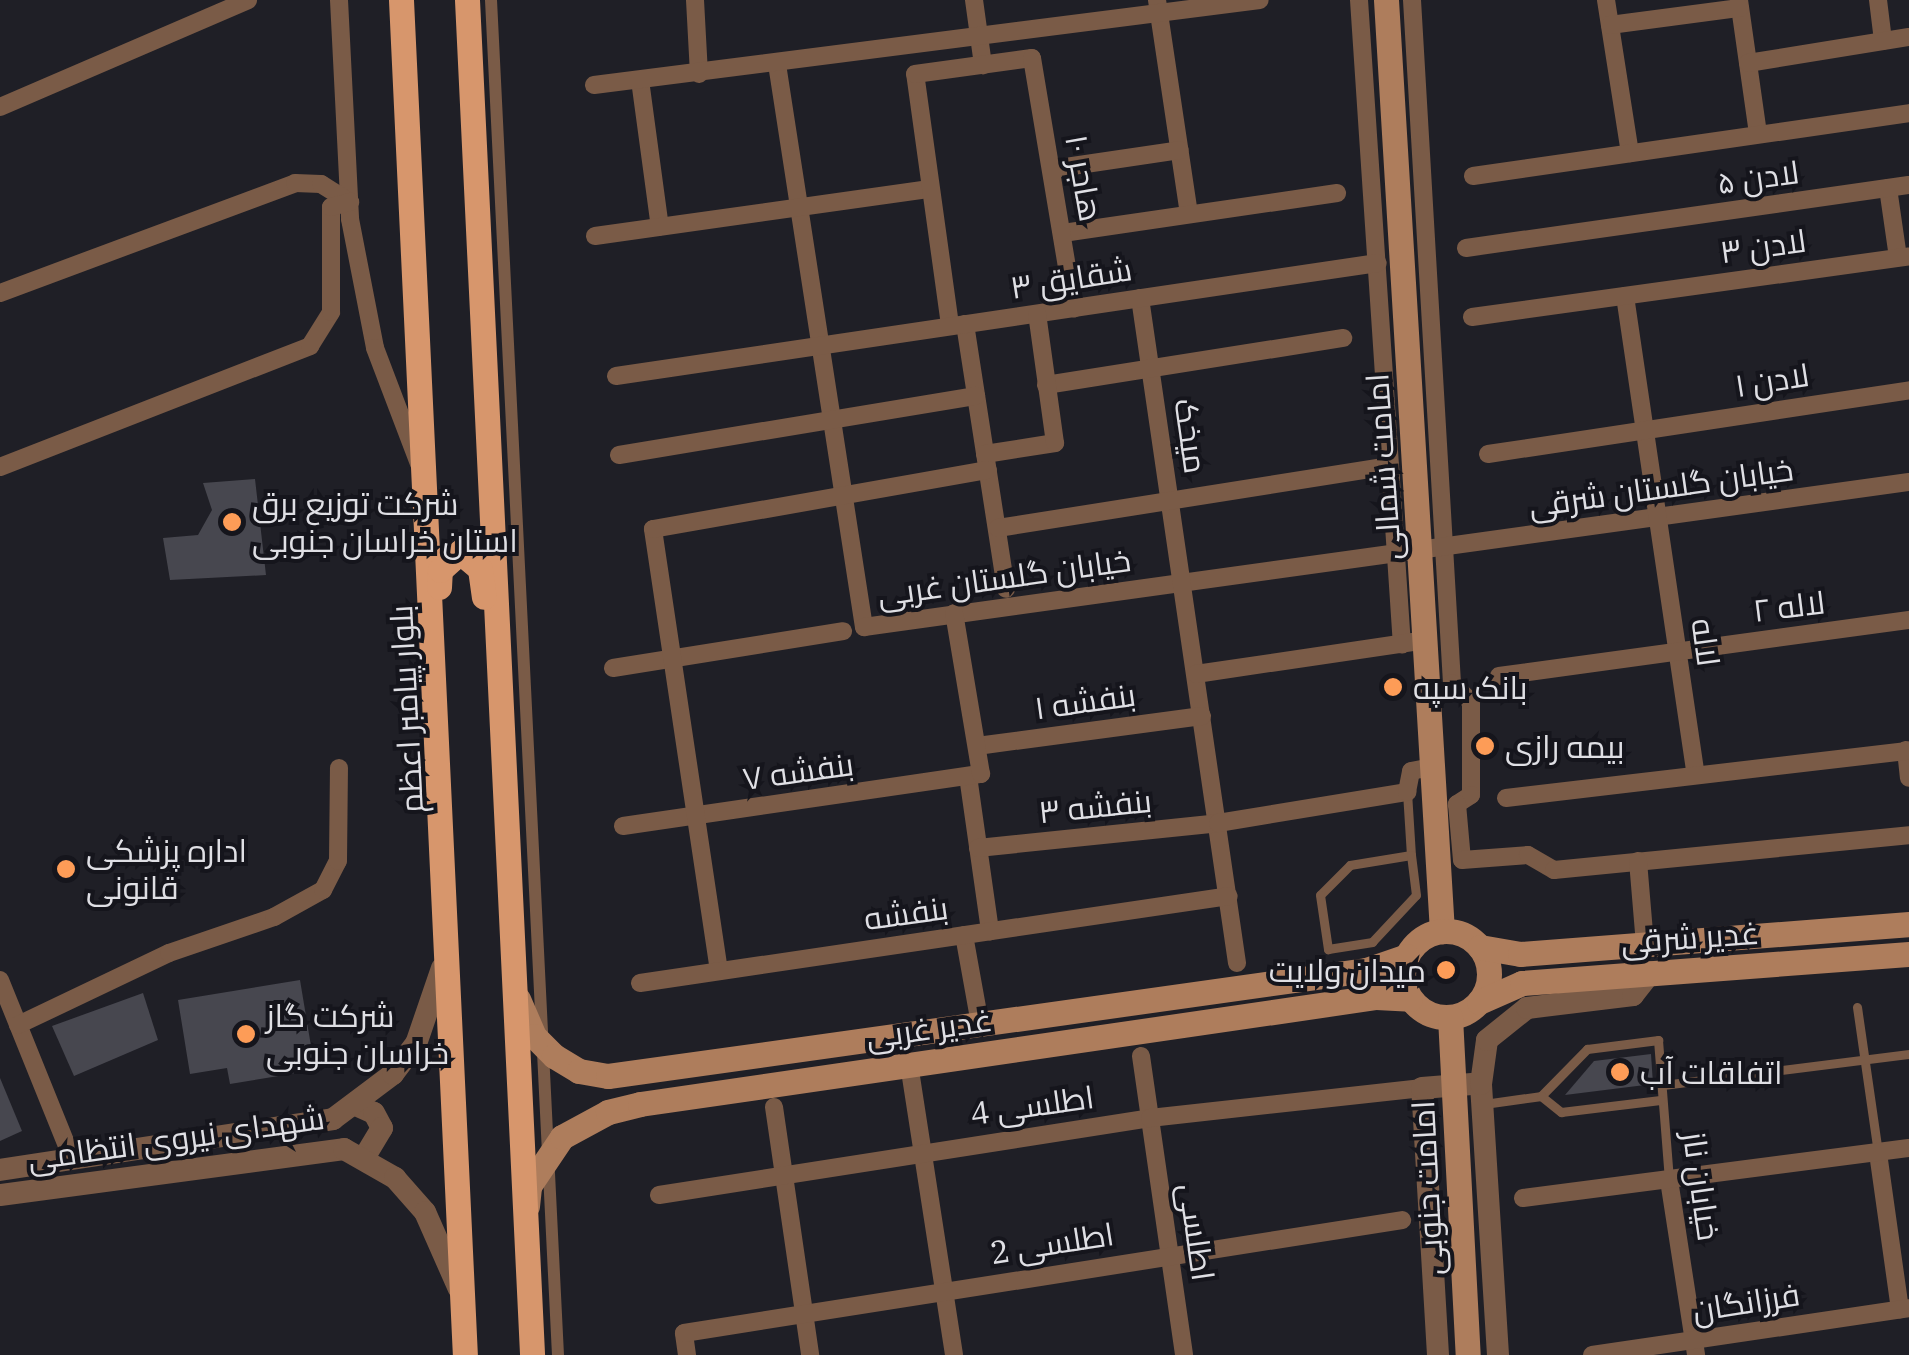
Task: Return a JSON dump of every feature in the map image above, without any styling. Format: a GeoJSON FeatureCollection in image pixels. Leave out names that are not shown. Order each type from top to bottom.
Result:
{"type":"FeatureCollection","features":[{"type":"Feature","properties":{"kind":"main road","name":"بلوار پیامبر اعظم"},"geometry":{"type":"LineString","coordinates":[[401,0],[435,634],[465,1355]]}},
{"type":"Feature","properties":{"kind":"main road"},"geometry":{"type":"LineString","coordinates":[[467,0],[518,999],[532,1355]]}},
{"type":"Feature","properties":{"kind":"main road","name":"امامت شمالی"},"geometry":{"type":"LineString","coordinates":[[1386,0],[1421,550],[1414,642],[1440,685],[1432,767],[1442,931]]}},
{"type":"Feature","properties":{"kind":"main road"},"geometry":{"type":"LineString","coordinates":[[435,634],[440,570],[460,552],[480,569],[503,720]]}},
{"type":"Feature","properties":{"kind":"main road","name":"غدیر شرقی"},"geometry":{"type":"LineString","coordinates":[[1480,947],[1520,954],[1909,924]]}},
{"type":"Feature","properties":{"kind":"main road"},"geometry":{"type":"LineString","coordinates":[[1442,931],[1464,935],[1480,947],[1489,970],[1479,1002],[1450,1017],[1428,1013],[1410,999],[1403,978],[1407,956],[1421,938],[1442,931]]}},
{"type":"Feature","properties":{"kind":"main road","name":"غدیر شرقی"},"geometry":{"type":"LineString","coordinates":[[1479,1002],[1522,983],[1909,954]]}},
{"type":"Feature","properties":{"kind":"main road","name":"غدیر غربی"},"geometry":{"type":"LineString","coordinates":[[543,1045],[579,1070],[634,1073],[1366,970],[1407,956]]}},
{"type":"Feature","properties":{"kind":"main road","name":"غدیر غربی"},"geometry":{"type":"LineString","coordinates":[[526,1226],[529,1186],[548,1154],[583,1123],[640,1104],[1376,997],[1410,999]]}},
{"type":"Feature","properties":{"kind":"main road"},"geometry":{"type":"LineString","coordinates":[[518,999],[543,1045]]}},
{"type":"Feature","properties":{"kind":"main road","name":"امامت جنوبی"},"geometry":{"type":"LineString","coordinates":[[1450,1017],[1468,1355]]}},
{"type":"Feature","properties":{"kind":"main road"},"geometry":{"type":"LineString","coordinates":[[634,1073],[624,1091],[640,1104]]}},
{"type":"Feature","properties":{"kind":"street"},"geometry":{"type":"LineString","coordinates":[[0,106],[248,0]]}},
{"type":"Feature","properties":{"kind":"street"},"geometry":{"type":"LineString","coordinates":[[339,0],[350,202],[376,348],[427,481]]}},
{"type":"Feature","properties":{"kind":"street"},"geometry":{"type":"LineString","coordinates":[[491,0],[558,1355]]}},
{"type":"Feature","properties":{"kind":"street"},"geometry":{"type":"LineString","coordinates":[[695,0],[699,74]]}},
{"type":"Feature","properties":{"kind":"street"},"geometry":{"type":"LineString","coordinates":[[974,0],[983,65],[915,74],[930,188],[957,325],[976,396],[1006,589]]}},
{"type":"Feature","properties":{"kind":"street"},"geometry":{"type":"LineString","coordinates":[[594,85],[777,64],[1158,7],[1260,0]]}},
{"type":"Feature","properties":{"kind":"street"},"geometry":{"type":"LineString","coordinates":[[1359,0],[1390,466],[1421,550]]}},
{"type":"Feature","properties":{"kind":"street"},"geometry":{"type":"LineString","coordinates":[[1412,0],[1421,550],[1440,685],[1471,702],[1471,795],[1457,804],[1462,860],[1528,855],[1554,870],[1909,834]]}},
{"type":"Feature","properties":{"kind":"street"},"geometry":{"type":"LineString","coordinates":[[1606,0],[1630,153]]}},
{"type":"Feature","properties":{"kind":"street"},"geometry":{"type":"LineString","coordinates":[[1878,0],[1883,41]]}},
{"type":"Feature","properties":{"kind":"street"},"geometry":{"type":"LineString","coordinates":[[1610,25],[1740,4],[1758,134]]}},
{"type":"Feature","properties":{"kind":"street"},"geometry":{"type":"LineString","coordinates":[[1158,7],[1190,214]]}},
{"type":"Feature","properties":{"kind":"street"},"geometry":{"type":"LineString","coordinates":[[1748,63],[1909,37]]}},
{"type":"Feature","properties":{"kind":"street","name":"هاجر ۱۰"},"geometry":{"type":"LineString","coordinates":[[983,65],[1032,58],[1074,308]]}},
{"type":"Feature","properties":{"kind":"street","name":"خیابان گلستان غربی"},"geometry":{"type":"LineString","coordinates":[[777,64],[864,627],[1421,550]]}},
{"type":"Feature","properties":{"kind":"street"},"geometry":{"type":"LineString","coordinates":[[640,80],[660,227]]}},
{"type":"Feature","properties":{"kind":"street"},"geometry":{"type":"LineString","coordinates":[[1473,176],[1909,114]]}},
{"type":"Feature","properties":{"kind":"street"},"geometry":{"type":"LineString","coordinates":[[1052,169],[1180,150]]}},
{"type":"Feature","properties":{"kind":"street"},"geometry":{"type":"LineString","coordinates":[[0,292],[295,183],[322,184],[350,202]]}},
{"type":"Feature","properties":{"kind":"street","name":"لادن ۵"},"geometry":{"type":"LineString","coordinates":[[1466,248],[1909,185]]}},
{"type":"Feature","properties":{"kind":"street"},"geometry":{"type":"LineString","coordinates":[[595,236],[930,188]]}},
{"type":"Feature","properties":{"kind":"street"},"geometry":{"type":"LineString","coordinates":[[1888,188],[1904,256]]}},
{"type":"Feature","properties":{"kind":"street"},"geometry":{"type":"LineString","coordinates":[[1064,233],[1337,193]]}},
{"type":"Feature","properties":{"kind":"street"},"geometry":{"type":"LineString","coordinates":[[0,467],[310,346],[332,312],[331,206],[350,202]]}},
{"type":"Feature","properties":{"kind":"street","name":"لادن ۳"},"geometry":{"type":"LineString","coordinates":[[1472,317],[1904,256]]}},
{"type":"Feature","properties":{"kind":"street","name":"شقایق ۳"},"geometry":{"type":"LineString","coordinates":[[616,376],[1378,264]]}},
{"type":"Feature","properties":{"kind":"street","name":"لاله"},"geometry":{"type":"LineString","coordinates":[[1625,296],[1696,775]]}},
{"type":"Feature","properties":{"kind":"street","name":"میخک"},"geometry":{"type":"LineString","coordinates":[[1140,298],[1182,582]]}},
{"type":"Feature","properties":{"kind":"street"},"geometry":{"type":"LineString","coordinates":[[719,971],[653,529],[844,496],[1055,443],[1037,314]]}},
{"type":"Feature","properties":{"kind":"street"},"geometry":{"type":"LineString","coordinates":[[1046,385],[1343,338]]}},
{"type":"Feature","properties":{"kind":"street","name":"لادن ۱"},"geometry":{"type":"LineString","coordinates":[[1488,454],[1909,390]]}},
{"type":"Feature","properties":{"kind":"street"},"geometry":{"type":"LineString","coordinates":[[619,455],[976,396]]}},
{"type":"Feature","properties":{"kind":"street"},"geometry":{"type":"LineString","coordinates":[[998,528],[1390,466]]}},
{"type":"Feature","properties":{"kind":"street","name":"خیابان گلستان شرقی"},"geometry":{"type":"LineString","coordinates":[[1421,550],[1909,482]]}},
{"type":"Feature","properties":{"kind":"street"},"geometry":{"type":"LineString","coordinates":[[1182,582],[1237,963]]}},
{"type":"Feature","properties":{"kind":"street"},"geometry":{"type":"LineString","coordinates":[[954,614],[976,746],[978,848],[990,931]]}},
{"type":"Feature","properties":{"kind":"street","name":"لاله ۲"},"geometry":{"type":"LineString","coordinates":[[1499,676],[1909,620]]}},
{"type":"Feature","properties":{"kind":"street"},"geometry":{"type":"LineString","coordinates":[[613,668],[843,631]]}},
{"type":"Feature","properties":{"kind":"street"},"geometry":{"type":"LineString","coordinates":[[1196,674],[1414,642]]}},
{"type":"Feature","properties":{"kind":"street","name":"بنفشه ۱"},"geometry":{"type":"LineString","coordinates":[[976,746],[1202,716]]}},
{"type":"Feature","properties":{"kind":"street"},"geometry":{"type":"LineString","coordinates":[[1506,798],[1907,751],[1909,778]]}},
{"type":"Feature","properties":{"kind":"street"},"geometry":{"type":"LineString","coordinates":[[1406,792],[1411,771],[1432,767]]}},
{"type":"Feature","properties":{"kind":"street"},"geometry":{"type":"LineString","coordinates":[[18,1024],[170,953],[274,918],[323,890],[338,861],[339,768]]}},
{"type":"Feature","properties":{"kind":"street","name":"بنفشه ۷"},"geometry":{"type":"LineString","coordinates":[[623,826],[975,775]]}},
{"type":"Feature","properties":{"kind":"street","name":"بنفشه ۳"},"geometry":{"type":"LineString","coordinates":[[978,848],[1218,822],[1406,792]]}},
{"type":"Feature","properties":{"kind":"street"},"geometry":{"type":"LineString","coordinates":[[1638,861],[1645,945]]}},
{"type":"Feature","properties":{"kind":"street","name":"بنفشه"},"geometry":{"type":"LineString","coordinates":[[640,983],[1229,896]]}},
{"type":"Feature","properties":{"kind":"street"},"geometry":{"type":"LineString","coordinates":[[964,935],[980,1024]]}},
{"type":"Feature","properties":{"kind":"street","name":"شهدای نیروی انتظامی"},"geometry":{"type":"LineString","coordinates":[[0,1170],[308,1124],[358,1106],[416,1044],[433,1008],[449,936]]}},
{"type":"Feature","properties":{"kind":"street"},"geometry":{"type":"LineString","coordinates":[[1498,1355],[1481,1094],[1487,1040],[1510,1018],[1540,1006],[1632,994],[1651,972]]}},
{"type":"Feature","properties":{"kind":"street"},"geometry":{"type":"LineString","coordinates":[[0,980],[72,1158]]}},
{"type":"Feature","properties":{"kind":"street","name":"اطلسی"},"geometry":{"type":"LineString","coordinates":[[1141,1056],[1184,1355]]}},
{"type":"Feature","properties":{"kind":"street"},"geometry":{"type":"LineString","coordinates":[[909,1064],[954,1355]]}},
{"type":"Feature","properties":{"kind":"street"},"geometry":{"type":"LineString","coordinates":[[1438,1355],[1422,1088],[1454,1086],[1481,1094]]}},
{"type":"Feature","properties":{"kind":"street","name":"اطلسی 4"},"geometry":{"type":"LineString","coordinates":[[659,1195],[1150,1118],[1422,1088]]}},
{"type":"Feature","properties":{"kind":"street"},"geometry":{"type":"LineString","coordinates":[[358,1106],[374,1113],[382,1128],[378,1144],[365,1156]]}},
{"type":"Feature","properties":{"kind":"street"},"geometry":{"type":"LineString","coordinates":[[774,1107],[810,1355]]}},
{"type":"Feature","properties":{"kind":"street","name":"شهدای نیروی انتظامی"},"geometry":{"type":"LineString","coordinates":[[0,1195],[318,1147],[365,1156],[425,1212],[462,1297]]}},
{"type":"Feature","properties":{"kind":"street"},"geometry":{"type":"LineString","coordinates":[[1523,1198],[1909,1148]]}},
{"type":"Feature","properties":{"kind":"street"},"geometry":{"type":"LineString","coordinates":[[1878,1152],[1904,1309]]}},
{"type":"Feature","properties":{"kind":"street","name":"خیابان ناز"},"geometry":{"type":"LineString","coordinates":[[1669,1180],[1695,1348]]}},
{"type":"Feature","properties":{"kind":"street","name":"اطلسی 2"},"geometry":{"type":"LineString","coordinates":[[688,1355],[684,1333],[1402,1220]]}},
{"type":"Feature","properties":{"kind":"street","name":"فرزانگان"},"geometry":{"type":"LineString","coordinates":[[1592,1355],[1695,1348],[1904,1309]]}},
{"type":"Feature","properties":{"kind":"lane"},"geometry":{"type":"LineString","coordinates":[[1406,792],[1416,896],[1372,942],[1328,949],[1320,895],[1350,866],[1411,855]]}},
{"type":"Feature","properties":{"kind":"lane"},"geometry":{"type":"LineString","coordinates":[[1857,1007],[1878,1152]]}},
{"type":"Feature","properties":{"kind":"lane","name":"خیابان ناز"},"geometry":{"type":"LineString","coordinates":[[1542,1096],[1587,1049],[1658,1040],[1669,1180]]}},
{"type":"Feature","properties":{"kind":"lane"},"geometry":{"type":"LineString","coordinates":[[1663,1085],[1909,1054]]}},
{"type":"Feature","properties":{"kind":"lane"},"geometry":{"type":"LineString","coordinates":[[1481,1094],[1542,1096],[1561,1112],[1660,1100]]}},
{"type":"Feature","properties":{"kind":"building","name":"شرکت توزیع برق استان خراسان جنوبی"},"geometry":{"type":"Polygon","coordinates":[[[255,479],[266,575],[170,580],[163,538],[198,535],[212,510],[203,483],[255,479]]]}},
{"type":"Feature","properties":{"kind":"building","name":"شرکت گاز خراسان جنوبی"},"geometry":{"type":"Polygon","coordinates":[[[300,980],[315,1070],[230,1084],[227,1068],[190,1074],[178,1000],[300,980]]]}},
{"type":"Feature","properties":{"kind":"building"},"geometry":{"type":"Polygon","coordinates":[[[143,993],[158,1040],[74,1076],[52,1026],[143,993]]]}},
{"type":"Feature","properties":{"kind":"building","name":"اتفاقات آب"},"geometry":{"type":"Polygon","coordinates":[[[1651,1054],[1653,1084],[1565,1095],[1594,1061],[1651,1054]]]}},
{"type":"Feature","properties":{"kind":"building"},"geometry":{"type":"Polygon","coordinates":[[[0,1078],[22,1131],[0,1141],[0,1078]]]}},
{"type":"Feature","properties":{"kind":"place","name":"شرکت توزیع برق استان خراسان جنوبی"},"geometry":{"type":"Point","coordinates":[232,522]}},
{"type":"Feature","properties":{"kind":"place","name":"بانک سپه"},"geometry":{"type":"Point","coordinates":[1393,687]}},
{"type":"Feature","properties":{"kind":"place","name":"بیمه رازی"},"geometry":{"type":"Point","coordinates":[1485,746]}},
{"type":"Feature","properties":{"kind":"place","name":"اداره پزشکی قانونی"},"geometry":{"type":"Point","coordinates":[66,869]}},
{"type":"Feature","properties":{"kind":"place","name":"میدان ولایت"},"geometry":{"type":"Point","coordinates":[1446,970]}},
{"type":"Feature","properties":{"kind":"place","name":"شرکت گاز خراسان جنوبی"},"geometry":{"type":"Point","coordinates":[246,1034]}},
{"type":"Feature","properties":{"kind":"place","name":"اتفاقات آب"},"geometry":{"type":"Point","coordinates":[1620,1072]}}]}
